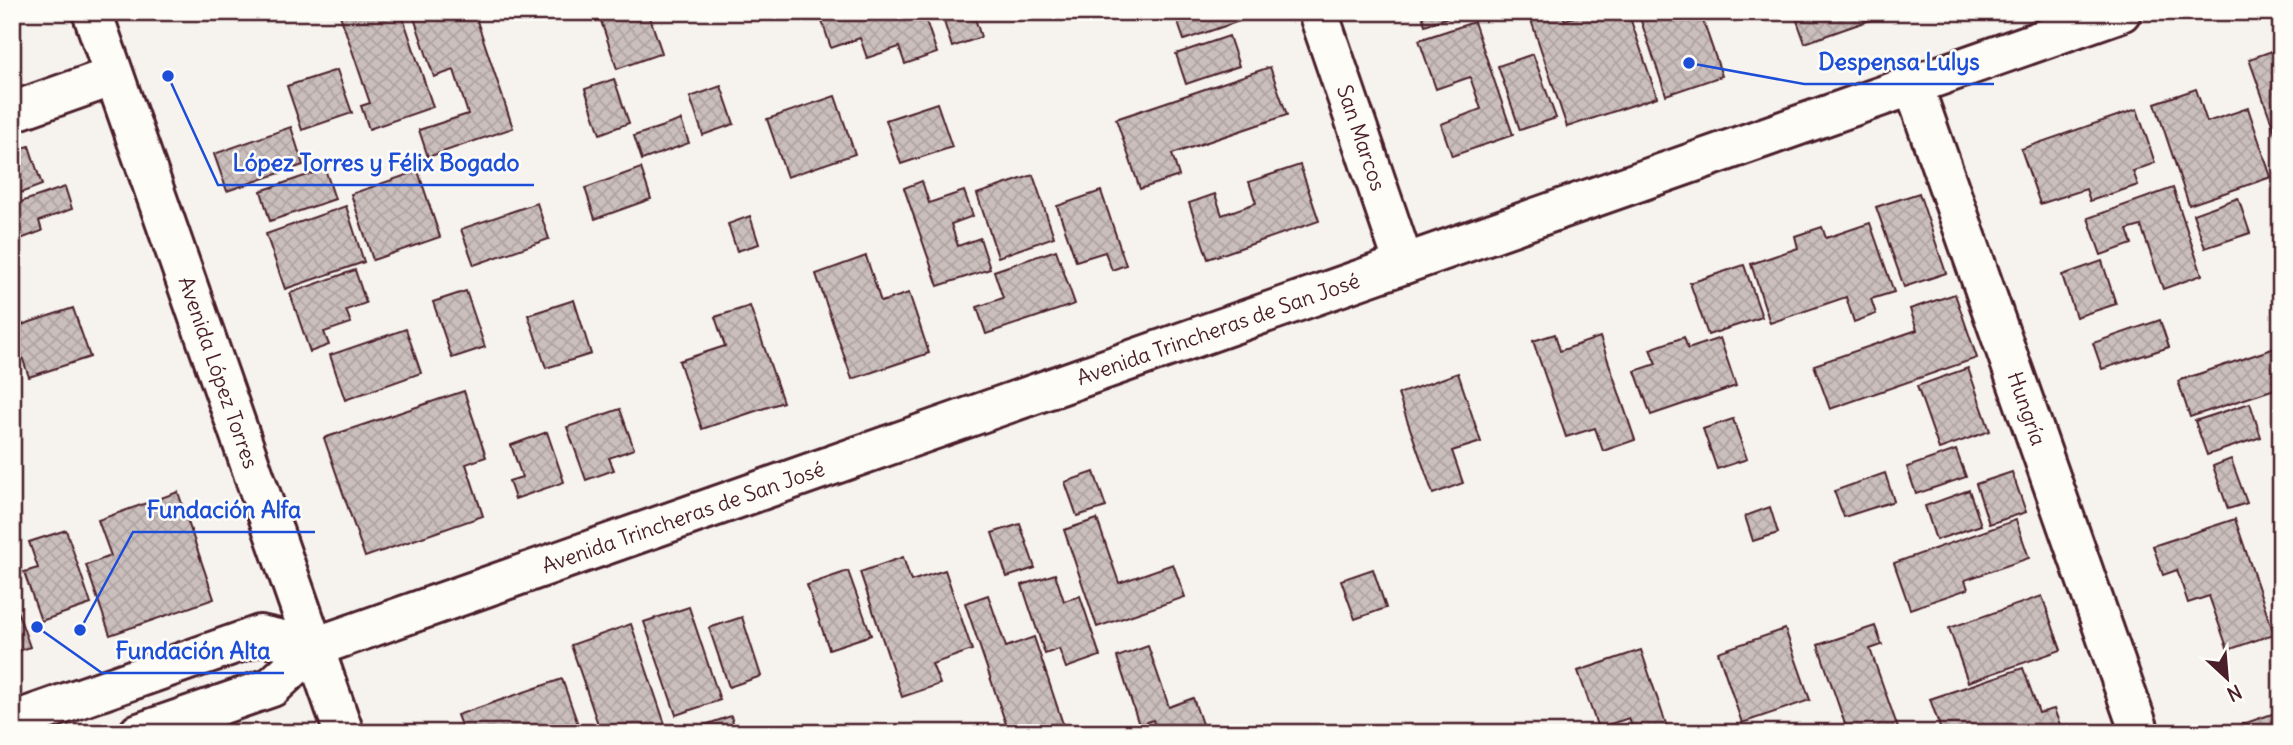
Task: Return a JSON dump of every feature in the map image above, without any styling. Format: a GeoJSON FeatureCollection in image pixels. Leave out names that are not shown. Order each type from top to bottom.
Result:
{"type":"FeatureCollection","features":[{"type":"Feature","properties":{"kind":"main road","name":"Avenida López Torres"},"geometry":{"type":"LineString","coordinates":[[92,12],[344,733]]}},
{"type":"Feature","properties":{"kind":"main road","name":"San Marcos"},"geometry":{"type":"LineString","coordinates":[[1318,12],[1404,264]]}},
{"type":"Feature","properties":{"kind":"main road","name":"Avenida Trincheras de San José"},"geometry":{"type":"LineString","coordinates":[[314,647],[2121,12]]}},
{"type":"Feature","properties":{"kind":"main road"},"geometry":{"type":"LineString","coordinates":[[12,112],[114,76]]}},
{"type":"Feature","properties":{"kind":"main road","name":"Hungría"},"geometry":{"type":"LineString","coordinates":[[1913,85],[2140,733]]}},
{"type":"Feature","properties":{"kind":"main road"},"geometry":{"type":"LineString","coordinates":[[12,722],[260,635],[314,647]]}},
{"type":"Feature","properties":{"kind":"main road"},"geometry":{"type":"LineString","coordinates":[[139,733],[272,687],[314,647]]}},
{"type":"Feature","properties":{"kind":"building"},"geometry":{"type":"Polygon","coordinates":[[[339,12],[401,12],[433,107],[369,129],[361,106],[370,103],[339,12]]]}},
{"type":"Feature","properties":{"kind":"building"},"geometry":{"type":"Polygon","coordinates":[[[412,12],[474,12],[513,128],[428,157],[419,130],[468,114],[454,70],[434,77],[412,12]]]}},
{"type":"Feature","properties":{"kind":"building"},"geometry":{"type":"Polygon","coordinates":[[[598,12],[648,12],[662,53],[617,69],[598,12]]]}},
{"type":"Feature","properties":{"kind":"building"},"geometry":{"type":"Polygon","coordinates":[[[819,12],[923,12],[937,53],[905,64],[899,47],[867,58],[860,38],[831,48],[819,12]]]}},
{"type":"Feature","properties":{"kind":"building"},"geometry":{"type":"Polygon","coordinates":[[[941,12],[973,12],[981,37],[952,47],[941,12]]]}},
{"type":"Feature","properties":{"kind":"building"},"geometry":{"type":"Polygon","coordinates":[[[1253,12],[1254,16],[1184,40],[1175,14],[1253,12]]]}},
{"type":"Feature","properties":{"kind":"building"},"geometry":{"type":"Polygon","coordinates":[[[1421,12],[1451,12],[1452,16],[1425,25],[1421,12]]]}},
{"type":"Feature","properties":{"kind":"building"},"geometry":{"type":"Polygon","coordinates":[[[1562,12],[1565,20],[1589,12],[1628,12],[1657,97],[1567,127],[1529,14],[1562,12]]]}},
{"type":"Feature","properties":{"kind":"building"},"geometry":{"type":"Polygon","coordinates":[[[1638,12],[1700,12],[1722,76],[1666,95],[1638,12]]]}},
{"type":"Feature","properties":{"kind":"building"},"geometry":{"type":"Polygon","coordinates":[[[1794,12],[1871,12],[1873,19],[1805,43],[1794,12]]]}},
{"type":"Feature","properties":{"kind":"building"},"geometry":{"type":"Polygon","coordinates":[[[1474,22],[1513,135],[1452,156],[1441,124],[1481,109],[1470,77],[1436,89],[1419,40],[1474,22]]]}},
{"type":"Feature","properties":{"kind":"building"},"geometry":{"type":"Polygon","coordinates":[[[1229,36],[1239,66],[1186,84],[1176,54],[1229,36]]]}},
{"type":"Feature","properties":{"kind":"building"},"geometry":{"type":"Polygon","coordinates":[[[2281,48],[2281,149],[2249,59],[2281,48]]]}},
{"type":"Feature","properties":{"kind":"building"},"geometry":{"type":"Polygon","coordinates":[[[1533,54],[1556,118],[1520,130],[1498,66],[1533,54]]]}},
{"type":"Feature","properties":{"kind":"building"},"geometry":{"type":"Polygon","coordinates":[[[1270,67],[1287,115],[1172,154],[1179,176],[1140,189],[1116,119],[1270,67]]]}},
{"type":"Feature","properties":{"kind":"building"},"geometry":{"type":"Polygon","coordinates":[[[337,70],[352,113],[302,130],[287,86],[337,70]]]}},
{"type":"Feature","properties":{"kind":"building"},"geometry":{"type":"Polygon","coordinates":[[[614,79],[629,123],[600,134],[585,89],[614,79]]]}},
{"type":"Feature","properties":{"kind":"building"},"geometry":{"type":"Polygon","coordinates":[[[721,86],[734,124],[703,135],[690,97],[721,86]]]}},
{"type":"Feature","properties":{"kind":"building"},"geometry":{"type":"Polygon","coordinates":[[[2196,89],[2207,122],[2248,108],[2271,177],[2189,205],[2155,103],[2196,89]]]}},
{"type":"Feature","properties":{"kind":"building"},"geometry":{"type":"Polygon","coordinates":[[[835,96],[855,154],[787,177],[767,119],[835,96]]]}},
{"type":"Feature","properties":{"kind":"building"},"geometry":{"type":"Polygon","coordinates":[[[937,103],[952,147],[901,164],[886,120],[937,103]]]}},
{"type":"Feature","properties":{"kind":"building"},"geometry":{"type":"Polygon","coordinates":[[[2137,109],[2155,163],[2133,171],[2138,185],[2090,201],[2086,189],[2040,204],[2021,149],[2137,109]]]}},
{"type":"Feature","properties":{"kind":"building"},"geometry":{"type":"Polygon","coordinates":[[[681,120],[689,143],[642,160],[634,136],[681,120]]]}},
{"type":"Feature","properties":{"kind":"building"},"geometry":{"type":"Polygon","coordinates":[[[291,127],[303,165],[227,191],[214,154],[291,127]]]}},
{"type":"Feature","properties":{"kind":"building"},"geometry":{"type":"Polygon","coordinates":[[[29,146],[42,185],[12,196],[12,152],[29,146]]]}},
{"type":"Feature","properties":{"kind":"building"},"geometry":{"type":"Polygon","coordinates":[[[1300,165],[1319,221],[1208,259],[1189,203],[1215,194],[1222,215],[1256,203],[1249,182],[1300,165]]]}},
{"type":"Feature","properties":{"kind":"building"},"geometry":{"type":"Polygon","coordinates":[[[641,168],[651,199],[595,219],[585,188],[641,168]]]}},
{"type":"Feature","properties":{"kind":"building"},"geometry":{"type":"Polygon","coordinates":[[[325,169],[335,199],[270,221],[261,191],[325,169]]]}},
{"type":"Feature","properties":{"kind":"building"},"geometry":{"type":"Polygon","coordinates":[[[418,171],[440,237],[373,260],[351,194],[418,171]]]}},
{"type":"Feature","properties":{"kind":"building"},"geometry":{"type":"Polygon","coordinates":[[[1033,175],[1054,237],[998,257],[977,194],[1033,175]]]}},
{"type":"Feature","properties":{"kind":"building"},"geometry":{"type":"Polygon","coordinates":[[[922,181],[929,203],[964,191],[973,216],[951,224],[958,246],[980,238],[990,269],[938,286],[904,188],[922,181]]]}},
{"type":"Feature","properties":{"kind":"building"},"geometry":{"type":"Polygon","coordinates":[[[65,187],[72,209],[39,221],[42,231],[15,241],[21,258],[12,261],[12,205],[65,187]]]}},
{"type":"Feature","properties":{"kind":"building"},"geometry":{"type":"Polygon","coordinates":[[[2173,188],[2202,275],[2163,289],[2141,226],[2127,230],[2132,244],[2101,255],[2088,218],[2173,188]]]}},
{"type":"Feature","properties":{"kind":"building"},"geometry":{"type":"Polygon","coordinates":[[[1101,191],[1126,265],[1112,270],[1105,252],[1076,261],[1057,206],[1101,191]]]}},
{"type":"Feature","properties":{"kind":"building"},"geometry":{"type":"Polygon","coordinates":[[[1919,193],[1946,273],[1904,287],[1876,207],[1919,193]]]}},
{"type":"Feature","properties":{"kind":"building"},"geometry":{"type":"Polygon","coordinates":[[[2238,198],[2250,233],[2205,248],[2193,214],[2238,198]]]}},
{"type":"Feature","properties":{"kind":"building"},"geometry":{"type":"Polygon","coordinates":[[[537,203],[549,239],[474,265],[461,229],[537,203]]]}},
{"type":"Feature","properties":{"kind":"building"},"geometry":{"type":"Polygon","coordinates":[[[346,206],[364,262],[285,289],[266,234],[346,206]]]}},
{"type":"Feature","properties":{"kind":"building"},"geometry":{"type":"Polygon","coordinates":[[[750,216],[759,244],[737,251],[728,224],[750,216]]]}},
{"type":"Feature","properties":{"kind":"building"},"geometry":{"type":"Polygon","coordinates":[[[1870,223],[1894,292],[1871,299],[1876,314],[1854,322],[1846,297],[1770,323],[1751,264],[1798,248],[1795,236],[1822,227],[1826,238],[1870,223]]]}},
{"type":"Feature","properties":{"kind":"building"},"geometry":{"type":"Polygon","coordinates":[[[1056,250],[1075,304],[986,334],[977,307],[1003,298],[994,271],[1056,250]]]}},
{"type":"Feature","properties":{"kind":"building"},"geometry":{"type":"Polygon","coordinates":[[[866,256],[881,302],[909,293],[929,353],[852,379],[816,274],[866,256]]]}},
{"type":"Feature","properties":{"kind":"building"},"geometry":{"type":"Polygon","coordinates":[[[2102,261],[2116,304],[2076,317],[2062,275],[2102,261]]]}},
{"type":"Feature","properties":{"kind":"building"},"geometry":{"type":"Polygon","coordinates":[[[1744,265],[1762,317],[1708,335],[1690,283],[1744,265]]]}},
{"type":"Feature","properties":{"kind":"building"},"geometry":{"type":"Polygon","coordinates":[[[355,270],[366,303],[346,310],[351,323],[324,332],[329,345],[310,352],[290,293],[355,270]]]}},
{"type":"Feature","properties":{"kind":"building"},"geometry":{"type":"Polygon","coordinates":[[[466,291],[485,347],[452,358],[433,302],[466,291]]]}},
{"type":"Feature","properties":{"kind":"building"},"geometry":{"type":"Polygon","coordinates":[[[12,293],[21,317],[12,320],[12,293]]]}},
{"type":"Feature","properties":{"kind":"building"},"geometry":{"type":"Polygon","coordinates":[[[1955,294],[1977,358],[1830,409],[1814,365],[1917,330],[1910,309],[1955,294]]]}},
{"type":"Feature","properties":{"kind":"building"},"geometry":{"type":"Polygon","coordinates":[[[574,300],[591,354],[546,368],[528,315],[574,300]]]}},
{"type":"Feature","properties":{"kind":"building"},"geometry":{"type":"Polygon","coordinates":[[[750,306],[783,402],[702,429],[679,361],[725,346],[715,317],[750,306]]]}},
{"type":"Feature","properties":{"kind":"building"},"geometry":{"type":"Polygon","coordinates":[[[73,308],[90,357],[29,377],[12,328],[73,308]]]}},
{"type":"Feature","properties":{"kind":"building"},"geometry":{"type":"Polygon","coordinates":[[[2160,320],[2169,347],[2102,369],[2093,343],[2160,320]]]}},
{"type":"Feature","properties":{"kind":"building"},"geometry":{"type":"Polygon","coordinates":[[[406,329],[421,373],[345,400],[330,355],[406,329]]]}},
{"type":"Feature","properties":{"kind":"building"},"geometry":{"type":"Polygon","coordinates":[[[1555,334],[1560,351],[1600,337],[1635,440],[1603,451],[1595,428],[1566,437],[1533,341],[1555,334]]]}},
{"type":"Feature","properties":{"kind":"building"},"geometry":{"type":"Polygon","coordinates":[[[1684,337],[1688,349],[1720,338],[1736,386],[1651,415],[1635,371],[1656,364],[1650,349],[1684,337]]]}},
{"type":"Feature","properties":{"kind":"building"},"geometry":{"type":"Polygon","coordinates":[[[2281,346],[2281,387],[2190,417],[2178,381],[2281,346]]]}},
{"type":"Feature","properties":{"kind":"building"},"geometry":{"type":"Polygon","coordinates":[[[1968,368],[1990,431],[1939,449],[1917,386],[1968,368]]]}},
{"type":"Feature","properties":{"kind":"building"},"geometry":{"type":"Polygon","coordinates":[[[1458,373],[1481,442],[1452,451],[1463,483],[1433,494],[1398,394],[1458,373]]]}},
{"type":"Feature","properties":{"kind":"building"},"geometry":{"type":"Polygon","coordinates":[[[464,391],[486,457],[466,464],[483,516],[365,557],[324,438],[464,391]]]}},
{"type":"Feature","properties":{"kind":"building"},"geometry":{"type":"Polygon","coordinates":[[[2250,403],[2261,437],[2207,455],[2195,421],[2250,403]]]}},
{"type":"Feature","properties":{"kind":"building"},"geometry":{"type":"Polygon","coordinates":[[[620,409],[634,449],[609,458],[614,470],[586,480],[567,427],[620,409]]]}},
{"type":"Feature","properties":{"kind":"building"},"geometry":{"type":"Polygon","coordinates":[[[1733,419],[1747,459],[1717,469],[1703,429],[1733,419]]]}},
{"type":"Feature","properties":{"kind":"building"},"geometry":{"type":"Polygon","coordinates":[[[547,432],[564,482],[515,499],[509,481],[522,477],[511,445],[547,432]]]}},
{"type":"Feature","properties":{"kind":"building"},"geometry":{"type":"Polygon","coordinates":[[[1956,450],[1966,477],[1916,494],[1907,467],[1956,450]]]}},
{"type":"Feature","properties":{"kind":"building"},"geometry":{"type":"Polygon","coordinates":[[[2231,459],[2247,503],[2228,509],[2213,466],[2231,459]]]}},
{"type":"Feature","properties":{"kind":"building"},"geometry":{"type":"Polygon","coordinates":[[[1094,472],[1106,507],[1077,516],[1065,482],[1094,472]]]}},
{"type":"Feature","properties":{"kind":"building"},"geometry":{"type":"Polygon","coordinates":[[[2012,472],[2026,512],[1989,524],[1976,484],[2012,472]]]}},
{"type":"Feature","properties":{"kind":"building"},"geometry":{"type":"Polygon","coordinates":[[[1885,473],[1894,501],[1844,517],[1834,491],[1885,473]]]}},
{"type":"Feature","properties":{"kind":"building"},"geometry":{"type":"Polygon","coordinates":[[[1969,490],[1981,525],[1936,540],[1925,506],[1969,490]]]}},
{"type":"Feature","properties":{"kind":"building"},"geometry":{"type":"Polygon","coordinates":[[[178,492],[214,599],[110,635],[86,565],[111,556],[98,520],[178,492]]]}},
{"type":"Feature","properties":{"kind":"building"},"geometry":{"type":"Polygon","coordinates":[[[1770,507],[1778,533],[1753,541],[1745,516],[1770,507]]]}},
{"type":"Feature","properties":{"kind":"building"},"geometry":{"type":"Polygon","coordinates":[[[1097,519],[1119,583],[1173,564],[1185,597],[1097,627],[1064,530],[1097,519]]]}},
{"type":"Feature","properties":{"kind":"building"},"geometry":{"type":"Polygon","coordinates":[[[2235,519],[2274,634],[2228,650],[2209,596],[2188,603],[2177,570],[2163,575],[2153,546],[2235,519]]]}},
{"type":"Feature","properties":{"kind":"building"},"geometry":{"type":"Polygon","coordinates":[[[2016,520],[2029,558],[1965,580],[1968,589],[1910,609],[1894,563],[2016,520]]]}},
{"type":"Feature","properties":{"kind":"building"},"geometry":{"type":"Polygon","coordinates":[[[1020,524],[1035,568],[1007,577],[992,533],[1020,524]]]}},
{"type":"Feature","properties":{"kind":"building"},"geometry":{"type":"Polygon","coordinates":[[[66,530],[91,604],[41,621],[24,572],[38,568],[29,542],[66,530]]]}},
{"type":"Feature","properties":{"kind":"building"},"geometry":{"type":"Polygon","coordinates":[[[903,557],[911,581],[945,570],[972,650],[932,664],[940,684],[902,697],[860,572],[903,557]]]}},
{"type":"Feature","properties":{"kind":"building"},"geometry":{"type":"Polygon","coordinates":[[[1373,569],[1386,608],[1355,619],[1341,580],[1373,569]]]}},
{"type":"Feature","properties":{"kind":"building"},"geometry":{"type":"Polygon","coordinates":[[[848,571],[871,635],[829,649],[807,585],[848,571]]]}},
{"type":"Feature","properties":{"kind":"building"},"geometry":{"type":"Polygon","coordinates":[[[1055,574],[1064,601],[1080,596],[1100,656],[1066,668],[1059,649],[1045,654],[1022,585],[1055,574]]]}},
{"type":"Feature","properties":{"kind":"building"},"geometry":{"type":"Polygon","coordinates":[[[988,595],[1006,647],[1034,637],[1066,733],[1009,733],[965,603],[988,595]]]}},
{"type":"Feature","properties":{"kind":"building"},"geometry":{"type":"Polygon","coordinates":[[[12,596],[30,647],[12,653],[12,596]]]}},
{"type":"Feature","properties":{"kind":"building"},"geometry":{"type":"Polygon","coordinates":[[[2042,596],[2061,650],[1968,682],[1949,628],[2042,596]]]}},
{"type":"Feature","properties":{"kind":"building"},"geometry":{"type":"Polygon","coordinates":[[[689,607],[720,700],[676,715],[644,622],[689,607]]]}},
{"type":"Feature","properties":{"kind":"building"},"geometry":{"type":"Polygon","coordinates":[[[742,617],[761,676],[729,687],[709,628],[742,617]]]}},
{"type":"Feature","properties":{"kind":"building"},"geometry":{"type":"Polygon","coordinates":[[[631,624],[666,727],[648,733],[601,733],[571,645],[631,624]]]}},
{"type":"Feature","properties":{"kind":"building"},"geometry":{"type":"Polygon","coordinates":[[[1875,626],[1882,645],[1870,649],[1899,731],[1848,733],[1818,645],[1875,626]]]}},
{"type":"Feature","properties":{"kind":"building"},"geometry":{"type":"Polygon","coordinates":[[[1785,629],[1810,700],[1742,723],[1718,652],[1785,629]]]}},
{"type":"Feature","properties":{"kind":"building"},"geometry":{"type":"Polygon","coordinates":[[[1148,646],[1169,707],[1193,698],[1205,733],[1157,733],[1153,720],[1139,725],[1117,657],[1148,646]]]}},
{"type":"Feature","properties":{"kind":"building"},"geometry":{"type":"Polygon","coordinates":[[[1641,650],[1669,733],[1634,733],[1629,718],[1598,728],[1578,671],[1641,650]]]}},
{"type":"Feature","properties":{"kind":"building"},"geometry":{"type":"Polygon","coordinates":[[[2023,668],[2039,713],[2054,709],[2063,733],[1942,733],[1930,699],[2023,668]]]}},
{"type":"Feature","properties":{"kind":"building"},"geometry":{"type":"Polygon","coordinates":[[[562,679],[581,733],[464,733],[457,715],[562,679]]]}},
{"type":"Feature","properties":{"kind":"building"},"geometry":{"type":"Polygon","coordinates":[[[2281,711],[2281,733],[2233,733],[2231,728],[2281,711]]]}},
{"type":"Feature","properties":{"kind":"building"},"geometry":{"type":"Polygon","coordinates":[[[731,716],[736,733],[694,733],[693,729],[731,716]]]}},
{"type":"Feature","properties":{"kind":"place","name":"Despensa Lulys"},"geometry":{"type":"Point","coordinates":[1689,63]}},
{"type":"Feature","properties":{"kind":"place","name":"López Torres y Félix Bogado"},"geometry":{"type":"Point","coordinates":[168,76]}},
{"type":"Feature","properties":{"kind":"place","name":"Fundación Alta"},"geometry":{"type":"Point","coordinates":[37,627]}},
{"type":"Feature","properties":{"kind":"place","name":"Fundación Alfa"},"geometry":{"type":"Point","coordinates":[80,630]}}]}
